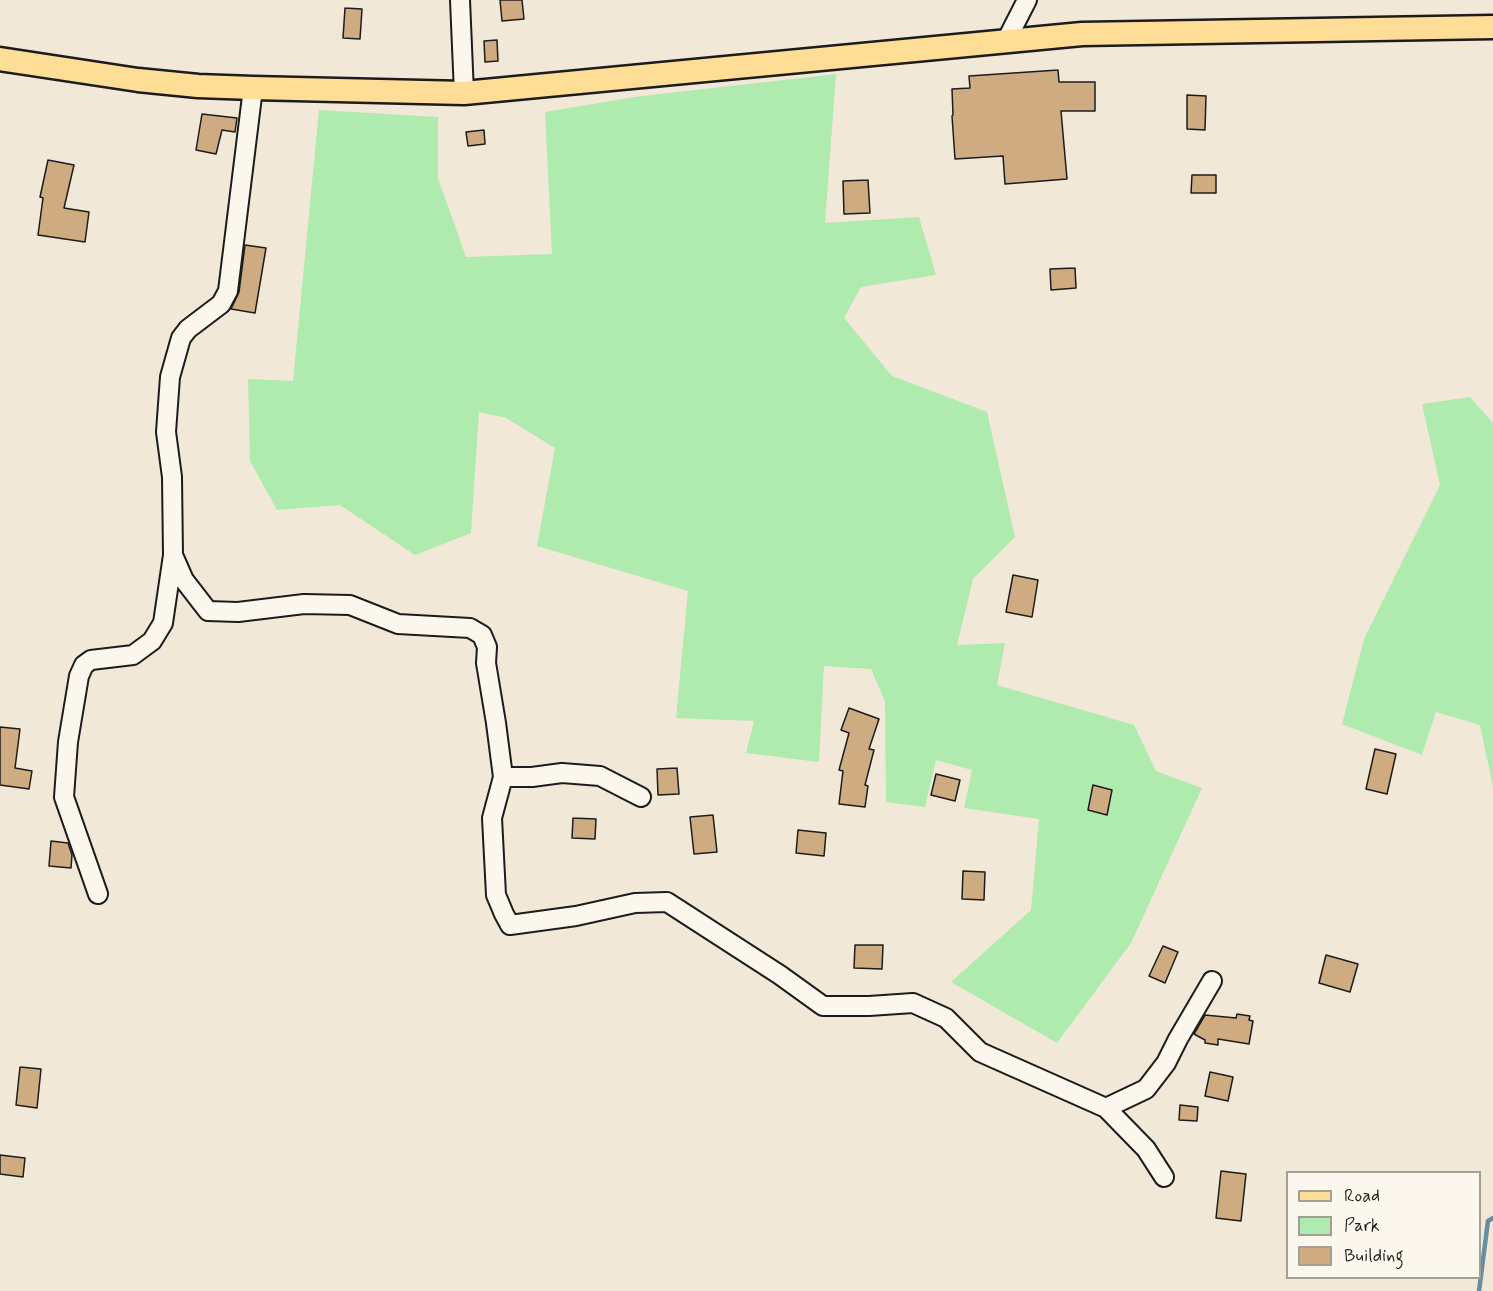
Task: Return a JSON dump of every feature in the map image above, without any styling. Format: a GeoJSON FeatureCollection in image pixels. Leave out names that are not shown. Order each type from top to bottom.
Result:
{"type":"FeatureCollection","features":[{"type":"Feature","properties":{"kind":"main road"},"geometry":{"type":"LineString","coordinates":[[0,58],[138,80],[253,88],[465,93],[1082,34],[1493,27]]}},
{"type":"Feature","properties":{"kind":"street"},"geometry":{"type":"LineString","coordinates":[[460,0],[465,93]]}},
{"type":"Feature","properties":{"kind":"street"},"geometry":{"type":"LineString","coordinates":[[1006,41],[1027,0]]}},
{"type":"Feature","properties":{"kind":"street"},"geometry":{"type":"LineString","coordinates":[[98,894],[64,797],[68,742],[79,676],[84,665],[91,660],[133,654],[152,641],[163,623],[173,555],[172,477],[166,432],[170,377],[181,338],[188,329],[221,304],[228,291],[253,88]]}},
{"type":"Feature","properties":{"kind":"street"},"geometry":{"type":"LineString","coordinates":[[173,555],[184,580],[208,611],[238,612],[304,604],[350,606],[398,624],[470,628],[482,635],[487,647],[486,663],[502,777],[492,818],[496,895],[510,925],[576,916],[635,903],[667,902],[823,1005],[869,1006],[913,1003],[946,1018],[980,1052],[1106,1108],[1146,1149],[1164,1177]]}},
{"type":"Feature","properties":{"kind":"street"},"geometry":{"type":"LineString","coordinates":[[502,777],[532,777],[562,773],[600,776],[641,797]]}},
{"type":"Feature","properties":{"kind":"street"},"geometry":{"type":"LineString","coordinates":[[1106,1108],[1146,1089],[1166,1063],[1212,981]]}},
{"type":"Feature","properties":{"kind":"green space"},"geometry":{"type":"Polygon","coordinates":[[[836,74],[825,223],[919,217],[936,275],[861,287],[844,318],[892,376],[987,412],[1015,537],[973,579],[957,645],[1005,643],[997,685],[1134,725],[1156,771],[1202,788],[1131,943],[1057,1043],[951,982],[1031,910],[1039,819],[964,808],[972,770],[936,760],[925,807],[886,802],[885,701],[871,669],[824,666],[819,762],[746,753],[754,721],[676,718],[688,591],[537,546],[555,448],[506,418],[479,412],[471,533],[415,555],[340,505],[277,510],[250,461],[248,379],[293,381],[319,110],[438,117],[438,178],[466,257],[552,254],[545,112],[634,97],[836,74]]]}},
{"type":"Feature","properties":{"kind":"green space"},"geometry":{"type":"Polygon","coordinates":[[[1470,397],[1493,423],[1493,787],[1480,725],[1436,712],[1422,755],[1342,724],[1364,639],[1440,485],[1422,404],[1470,397]]]}},
{"type":"Feature","properties":{"kind":"building"},"geometry":{"type":"Polygon","coordinates":[[[500,0],[522,0],[524,19],[502,21],[500,0]]]}},
{"type":"Feature","properties":{"kind":"building"},"geometry":{"type":"Polygon","coordinates":[[[345,8],[362,9],[360,39],[343,38],[345,8]]]}},
{"type":"Feature","properties":{"kind":"building"},"geometry":{"type":"Polygon","coordinates":[[[497,40],[498,61],[485,62],[484,41],[497,40]]]}},
{"type":"Feature","properties":{"kind":"building"},"geometry":{"type":"Polygon","coordinates":[[[1058,70],[1059,82],[1095,82],[1095,111],[1061,111],[1067,179],[1005,184],[1003,156],[955,159],[952,89],[970,88],[969,76],[1058,70]]]}},
{"type":"Feature","properties":{"kind":"building"},"geometry":{"type":"Polygon","coordinates":[[[1187,95],[1206,96],[1205,130],[1187,129],[1187,95]]]}},
{"type":"Feature","properties":{"kind":"building"},"geometry":{"type":"Polygon","coordinates":[[[202,114],[237,118],[235,132],[222,130],[216,154],[196,150],[202,114]]]}},
{"type":"Feature","properties":{"kind":"building"},"geometry":{"type":"Polygon","coordinates":[[[484,130],[485,144],[468,146],[466,132],[484,130]]]}},
{"type":"Feature","properties":{"kind":"building"},"geometry":{"type":"Polygon","coordinates":[[[48,160],[74,165],[64,208],[89,212],[85,242],[38,235],[43,198],[40,197],[48,160]]]}},
{"type":"Feature","properties":{"kind":"building"},"geometry":{"type":"Polygon","coordinates":[[[1192,175],[1216,175],[1216,193],[1191,193],[1192,175]]]}},
{"type":"Feature","properties":{"kind":"building"},"geometry":{"type":"Polygon","coordinates":[[[868,180],[870,213],[844,214],[843,181],[868,180]]]}},
{"type":"Feature","properties":{"kind":"building"},"geometry":{"type":"Polygon","coordinates":[[[245,245],[266,248],[255,313],[231,309],[239,292],[245,245]]]}},
{"type":"Feature","properties":{"kind":"building"},"geometry":{"type":"Polygon","coordinates":[[[1075,268],[1076,288],[1051,290],[1050,269],[1075,268]]]}},
{"type":"Feature","properties":{"kind":"building"},"geometry":{"type":"Polygon","coordinates":[[[1013,575],[1038,580],[1032,617],[1006,612],[1013,575]]]}},
{"type":"Feature","properties":{"kind":"building"},"geometry":{"type":"Polygon","coordinates":[[[849,708],[879,719],[869,749],[874,750],[865,785],[868,786],[865,807],[839,804],[843,771],[839,770],[849,733],[841,730],[849,708]]]}},
{"type":"Feature","properties":{"kind":"building"},"geometry":{"type":"Polygon","coordinates":[[[0,727],[20,729],[15,768],[32,771],[29,789],[0,785],[0,727]]]}},
{"type":"Feature","properties":{"kind":"building"},"geometry":{"type":"Polygon","coordinates":[[[1375,749],[1396,754],[1387,794],[1366,789],[1375,749]]]}},
{"type":"Feature","properties":{"kind":"building"},"geometry":{"type":"Polygon","coordinates":[[[677,768],[679,794],[658,795],[657,769],[677,768]]]}},
{"type":"Feature","properties":{"kind":"building"},"geometry":{"type":"Polygon","coordinates":[[[936,774],[960,780],[955,801],[931,795],[936,774]]]}},
{"type":"Feature","properties":{"kind":"building"},"geometry":{"type":"Polygon","coordinates":[[[1093,785],[1112,790],[1107,815],[1088,810],[1093,785]]]}},
{"type":"Feature","properties":{"kind":"building"},"geometry":{"type":"Polygon","coordinates":[[[713,815],[717,852],[694,854],[690,817],[713,815]]]}},
{"type":"Feature","properties":{"kind":"building"},"geometry":{"type":"Polygon","coordinates":[[[573,818],[596,819],[595,839],[572,838],[573,818]]]}},
{"type":"Feature","properties":{"kind":"building"},"geometry":{"type":"Polygon","coordinates":[[[798,830],[826,833],[824,856],[796,853],[798,830]]]}},
{"type":"Feature","properties":{"kind":"building"},"geometry":{"type":"Polygon","coordinates":[[[51,841],[68,843],[72,855],[71,868],[49,866],[51,841]]]}},
{"type":"Feature","properties":{"kind":"building"},"geometry":{"type":"Polygon","coordinates":[[[963,871],[985,872],[984,900],[962,899],[963,871]]]}},
{"type":"Feature","properties":{"kind":"building"},"geometry":{"type":"Polygon","coordinates":[[[855,945],[883,945],[882,969],[854,968],[855,945]]]}},
{"type":"Feature","properties":{"kind":"building"},"geometry":{"type":"Polygon","coordinates":[[[1163,946],[1178,952],[1165,983],[1149,976],[1163,946]]]}},
{"type":"Feature","properties":{"kind":"building"},"geometry":{"type":"Polygon","coordinates":[[[1326,955],[1358,964],[1350,992],[1319,983],[1326,955]]]}},
{"type":"Feature","properties":{"kind":"building"},"geometry":{"type":"Polygon","coordinates":[[[1237,1014],[1250,1016],[1249,1020],[1253,1021],[1249,1044],[1218,1039],[1218,1045],[1205,1043],[1205,1040],[1194,1034],[1205,1015],[1236,1018],[1237,1014]]]}},
{"type":"Feature","properties":{"kind":"building"},"geometry":{"type":"Polygon","coordinates":[[[20,1067],[41,1069],[37,1108],[16,1105],[20,1067]]]}},
{"type":"Feature","properties":{"kind":"building"},"geometry":{"type":"Polygon","coordinates":[[[1210,1072],[1233,1077],[1228,1101],[1205,1096],[1210,1072]]]}},
{"type":"Feature","properties":{"kind":"building"},"geometry":{"type":"Polygon","coordinates":[[[1180,1105],[1198,1107],[1197,1121],[1179,1120],[1180,1105]]]}},
{"type":"Feature","properties":{"kind":"building"},"geometry":{"type":"Polygon","coordinates":[[[0,1155],[25,1158],[23,1177],[0,1174],[0,1155]]]}},
{"type":"Feature","properties":{"kind":"building"},"geometry":{"type":"Polygon","coordinates":[[[1221,1171],[1246,1174],[1241,1221],[1216,1218],[1221,1171]]]}},
{"type":"Feature","properties":{"kind":"waterway"},"geometry":{"type":"LineString","coordinates":[[1481,1275],[1488,1221],[1493,1218]]}},
{"type":"Feature","properties":{"kind":"waterway"},"geometry":{"type":"LineString","coordinates":[[1479,1291],[1481,1279]]}}]}
